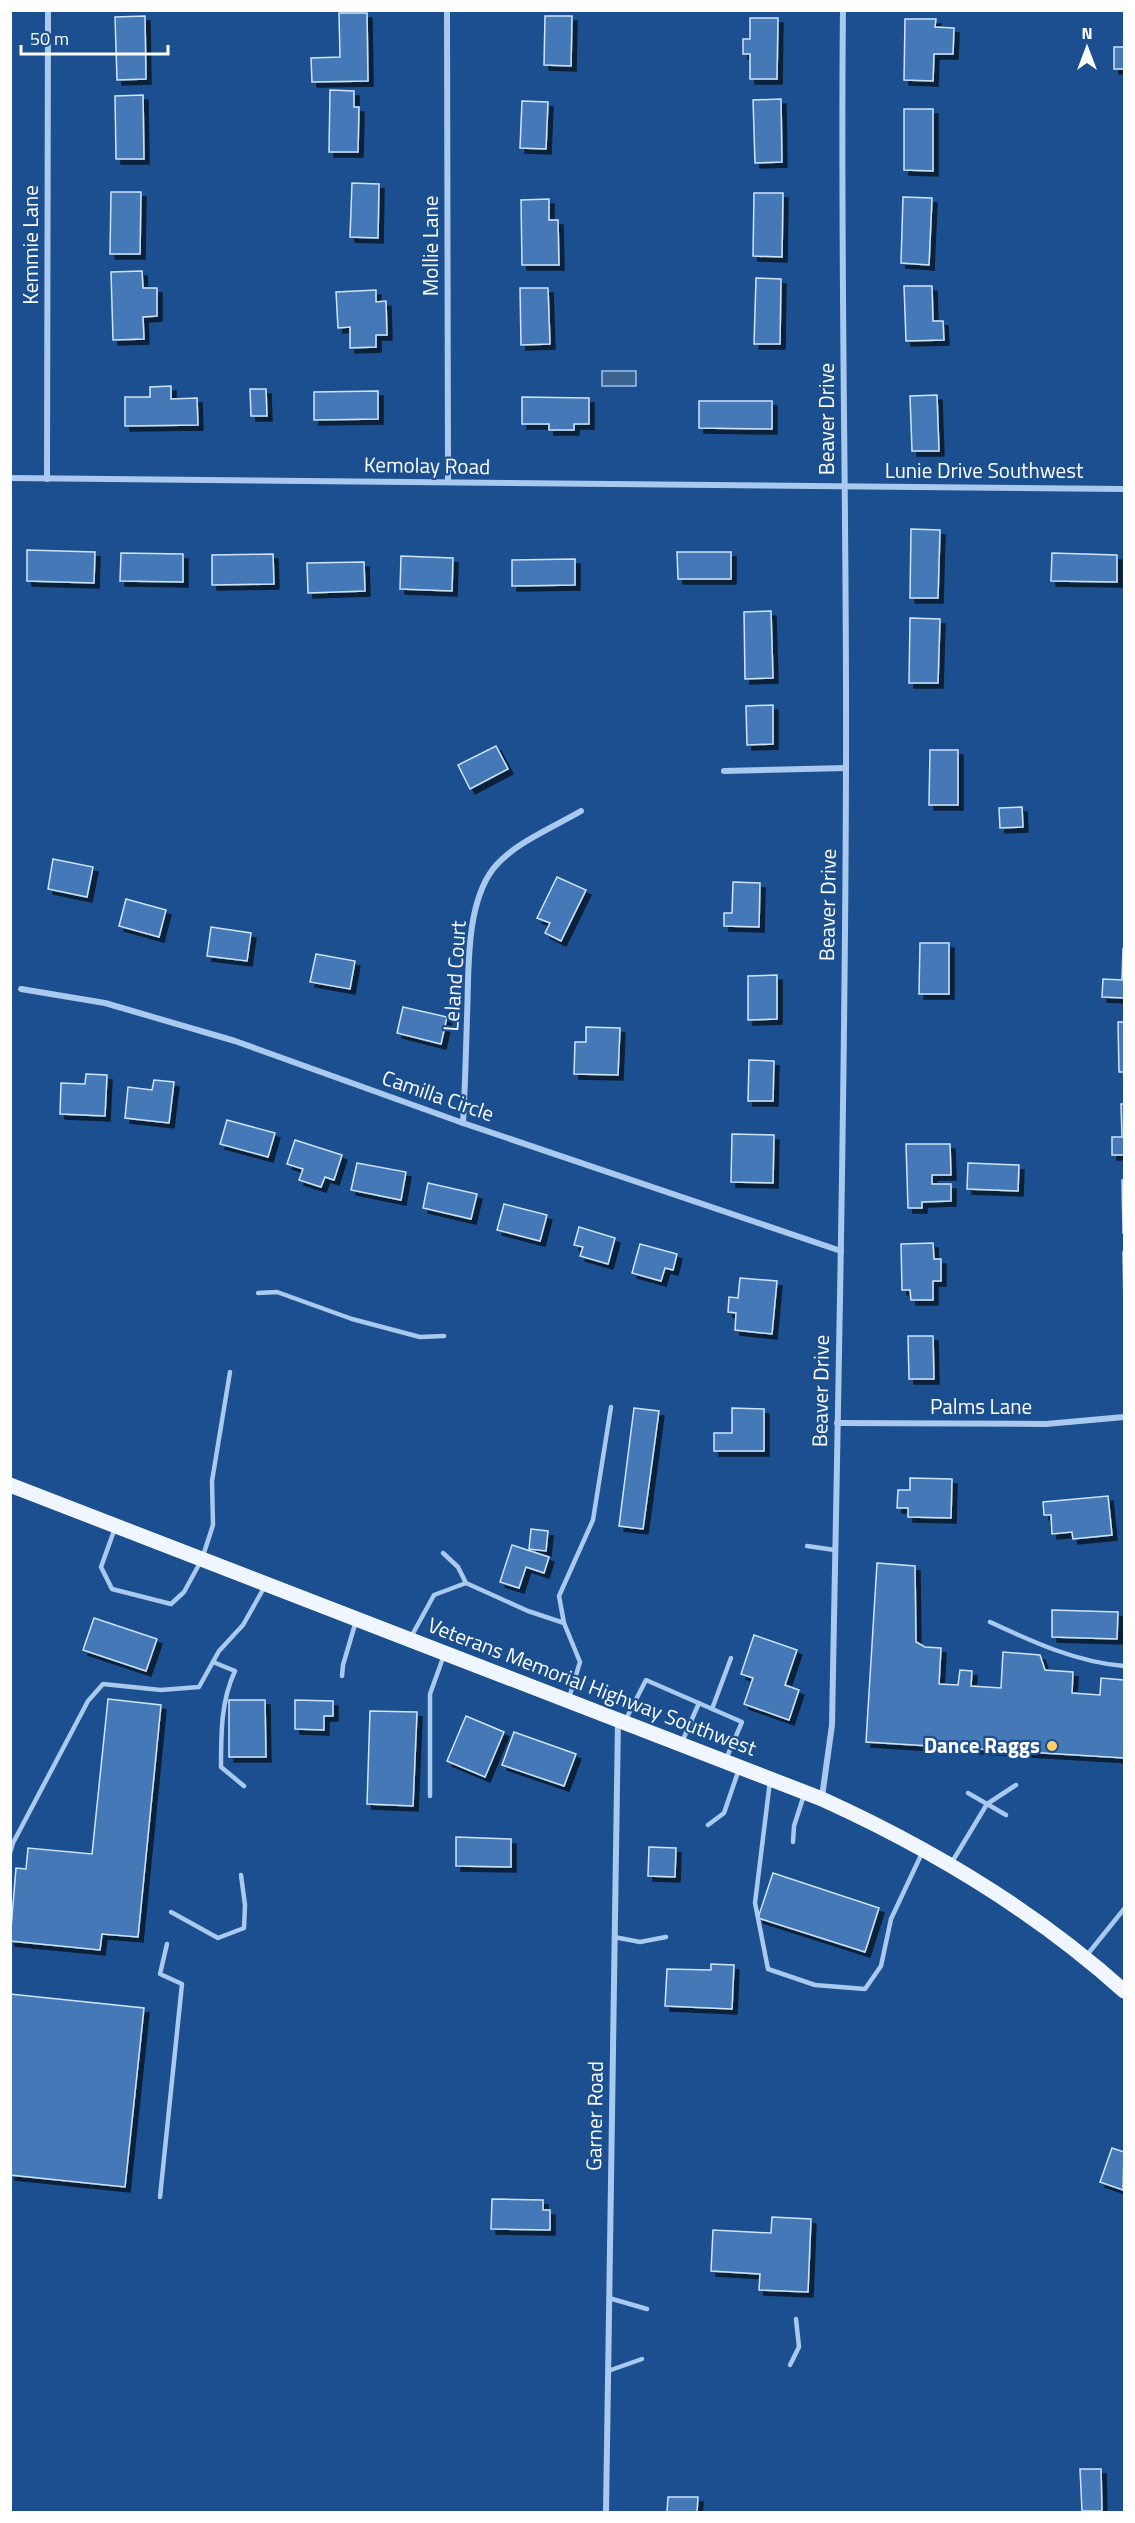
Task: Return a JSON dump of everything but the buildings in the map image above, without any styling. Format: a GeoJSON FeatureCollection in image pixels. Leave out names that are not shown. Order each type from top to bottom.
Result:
{"type":"FeatureCollection","features":[{"type":"Feature","properties":{"kind":"main road","name":"Veterans Memorial Highway Southwest"},"geometry":{"type":"LineString","coordinates":[[10,1485],[822,1799],[950,1864],[1028,1914],[1125,1991]]}},
{"type":"Feature","properties":{"kind":"street","name":"Kemmie Lane"},"geometry":{"type":"LineString","coordinates":[[47,479],[48,10]]}},
{"type":"Feature","properties":{"kind":"street","name":"Mollie Lane"},"geometry":{"type":"LineString","coordinates":[[447,10],[448,482]]}},
{"type":"Feature","properties":{"kind":"street","name":"Beaver Drive"},"geometry":{"type":"LineString","coordinates":[[822,1799],[832,1725],[841,1251],[846,768],[841,170],[843,10]]}},
{"type":"Feature","properties":{"kind":"street","name":"Kemolay Road"},"geometry":{"type":"LineString","coordinates":[[10,478],[844,487]]}},
{"type":"Feature","properties":{"kind":"street","name":"Lunie Drive Southwest"},"geometry":{"type":"LineString","coordinates":[[844,487],[1125,489]]}},
{"type":"Feature","properties":{"kind":"street"},"geometry":{"type":"LineString","coordinates":[[724,771],[846,768]]}},
{"type":"Feature","properties":{"kind":"street","name":"Leland Court"},"geometry":{"type":"LineString","coordinates":[[463,1123],[469,951],[482,890],[493,870],[512,851],[581,811]]}},
{"type":"Feature","properties":{"kind":"street","name":"Camilla Circle"},"geometry":{"type":"LineString","coordinates":[[21,989],[105,1003],[235,1041],[463,1123],[841,1251]]}},
{"type":"Feature","properties":{"kind":"street","name":"Palms Lane"},"geometry":{"type":"LineString","coordinates":[[837,1423],[1046,1424],[1125,1417]]}},
{"type":"Feature","properties":{"kind":"street","name":"Garner Road"},"geometry":{"type":"LineString","coordinates":[[606,2512],[614,1937],[621,1721]]}},
{"type":"Feature","properties":{"kind":"lane"},"geometry":{"type":"LineString","coordinates":[[258,1293],[277,1292],[352,1319],[420,1337],[444,1336]]}},
{"type":"Feature","properties":{"kind":"lane"},"geometry":{"type":"LineString","coordinates":[[116,1526],[101,1567],[112,1589],[171,1604],[184,1592],[202,1559],[213,1525],[212,1481],[230,1372]]}},
{"type":"Feature","properties":{"kind":"lane"},"geometry":{"type":"LineString","coordinates":[[568,1700],[580,1662],[564,1623],[559,1596],[593,1520],[611,1407]]}},
{"type":"Feature","properties":{"kind":"lane"},"geometry":{"type":"LineString","coordinates":[[807,1546],[835,1550]]}},
{"type":"Feature","properties":{"kind":"lane"},"geometry":{"type":"LineString","coordinates":[[443,1553],[458,1567],[466,1583],[528,1611],[564,1623]]}},
{"type":"Feature","properties":{"kind":"lane"},"geometry":{"type":"LineString","coordinates":[[410,1639],[434,1595],[466,1583]]}},
{"type":"Feature","properties":{"kind":"lane"},"geometry":{"type":"LineString","coordinates":[[10,1853],[13,1843],[88,1701],[103,1684],[160,1690],[198,1687],[219,1652],[243,1625],[267,1584]]}},
{"type":"Feature","properties":{"kind":"lane"},"geometry":{"type":"LineString","coordinates":[[342,1676],[343,1665],[357,1619]]}},
{"type":"Feature","properties":{"kind":"lane"},"geometry":{"type":"LineString","coordinates":[[990,1622],[1046,1648],[1106,1664],[1125,1666]]}},
{"type":"Feature","properties":{"kind":"lane"},"geometry":{"type":"LineString","coordinates":[[430,1796],[430,1694],[445,1653]]}},
{"type":"Feature","properties":{"kind":"lane"},"geometry":{"type":"LineString","coordinates":[[712,1709],[731,1658]]}},
{"type":"Feature","properties":{"kind":"lane"},"geometry":{"type":"LineString","coordinates":[[213,1662],[235,1671],[226,1688],[221,1737],[221,1767],[244,1786]]}},
{"type":"Feature","properties":{"kind":"lane"},"geometry":{"type":"LineString","coordinates":[[621,1721],[646,1680],[742,1722],[726,1761]]}},
{"type":"Feature","properties":{"kind":"lane"},"geometry":{"type":"LineString","coordinates":[[681,1743],[699,1703]]}},
{"type":"Feature","properties":{"kind":"lane"},"geometry":{"type":"LineString","coordinates":[[708,1825],[724,1813],[740,1766]]}},
{"type":"Feature","properties":{"kind":"lane"},"geometry":{"type":"LineString","coordinates":[[770,1778],[763,1820],[755,1903],[768,1969],[815,1985],[865,1989],[881,1966],[891,1919],[924,1849]]}},
{"type":"Feature","properties":{"kind":"lane"},"geometry":{"type":"LineString","coordinates":[[950,1864],[987,1804],[1016,1785]]}},
{"type":"Feature","properties":{"kind":"lane"},"geometry":{"type":"LineString","coordinates":[[793,1842],[794,1826],[805,1792]]}},
{"type":"Feature","properties":{"kind":"lane"},"geometry":{"type":"LineString","coordinates":[[968,1793],[1006,1815]]}},
{"type":"Feature","properties":{"kind":"lane"},"geometry":{"type":"LineString","coordinates":[[171,1912],[218,1938],[244,1928],[245,1905],[241,1875]]}},
{"type":"Feature","properties":{"kind":"lane"},"geometry":{"type":"LineString","coordinates":[[1085,1958],[1125,1909]]}},
{"type":"Feature","properties":{"kind":"lane"},"geometry":{"type":"LineString","coordinates":[[614,1937],[640,1942],[666,1937]]}},
{"type":"Feature","properties":{"kind":"lane"},"geometry":{"type":"LineString","coordinates":[[160,2197],[182,1984],[160,1974],[166,1944]]}},
{"type":"Feature","properties":{"kind":"lane"},"geometry":{"type":"LineString","coordinates":[[609,2298],[647,2309]]}},
{"type":"Feature","properties":{"kind":"lane"},"geometry":{"type":"LineString","coordinates":[[790,2365],[799,2347],[796,2319]]}},
{"type":"Feature","properties":{"kind":"lane"},"geometry":{"type":"LineString","coordinates":[[608,2371],[642,2359]]}},
{"type":"Feature","properties":{"kind":"water"},"geometry":{"type":"Polygon","coordinates":[[[602,371],[636,371],[636,386],[602,386],[602,371]]]}},
{"type":"Feature","properties":{"kind":"place","name":"Dance Raggs"},"geometry":{"type":"Point","coordinates":[1052,1746]}}]}
